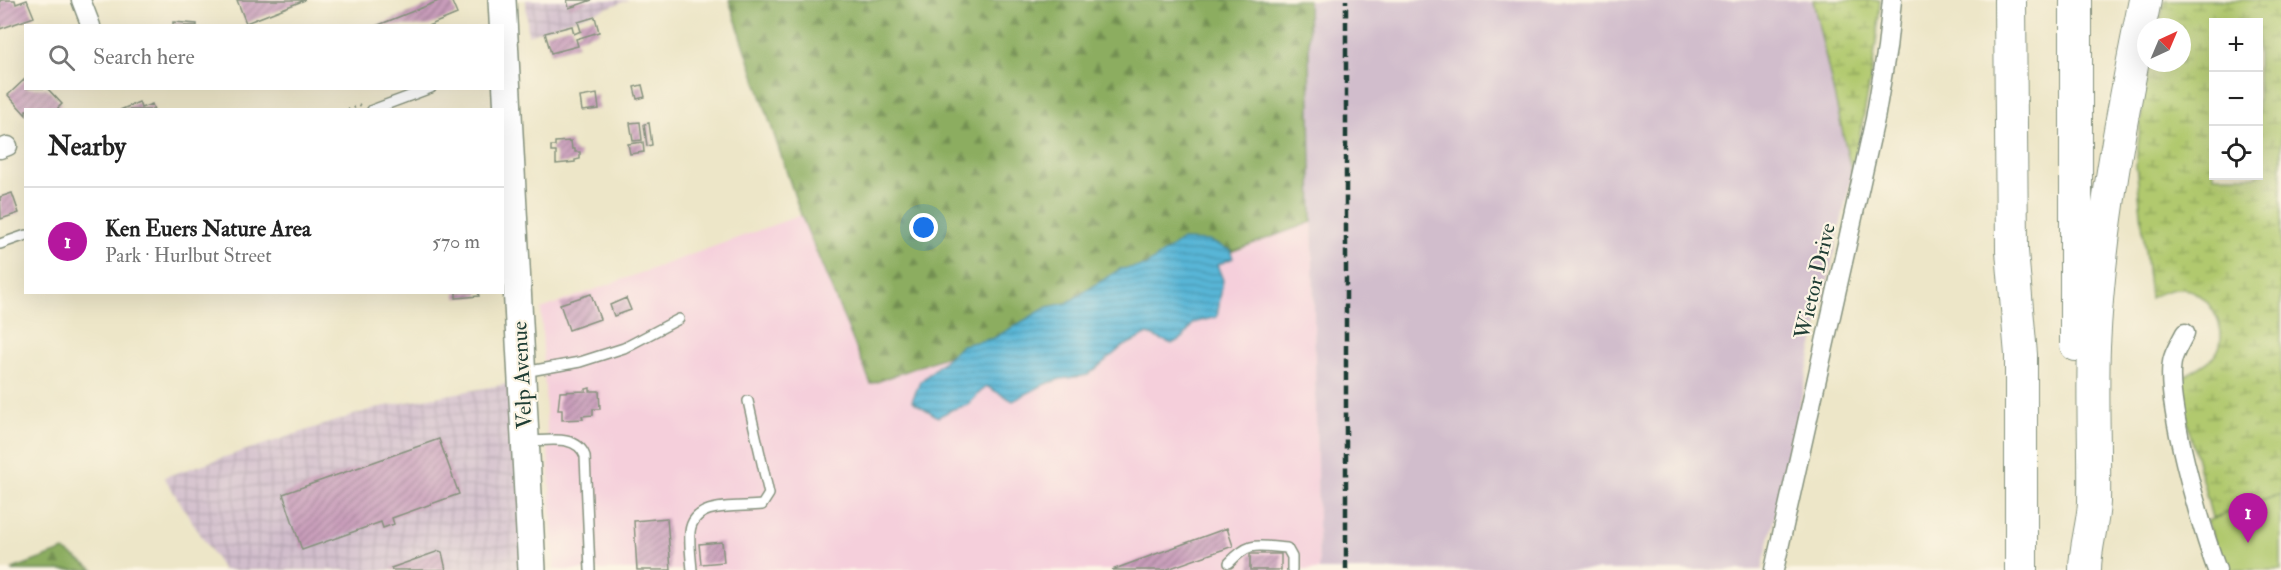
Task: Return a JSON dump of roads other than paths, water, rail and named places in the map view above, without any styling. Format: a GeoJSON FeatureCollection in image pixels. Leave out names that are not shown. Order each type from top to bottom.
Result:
{"type":"FeatureCollection","features":[{"type":"Feature","properties":{"kind":"highway"},"geometry":{"type":"LineString","coordinates":[[2010,0],[2012,251],[2021,356],[2021,570]]}},
{"type":"Feature","properties":{"kind":"highway"},"geometry":{"type":"LineString","coordinates":[[2021,356],[2030,254],[2031,0]]}},
{"type":"Feature","properties":{"kind":"highway"},"geometry":{"type":"LineString","coordinates":[[2076,0],[2075,501],[2085,563]]}},
{"type":"Feature","properties":{"kind":"highway"},"geometry":{"type":"LineString","coordinates":[[2085,563],[2094,505],[2094,346],[2104,233],[2121,126],[2145,0]]}},
{"type":"Feature","properties":{"kind":"main road","name":"Velp Avenue"},"geometry":{"type":"LineString","coordinates":[[502,0],[503,24]]}},
{"type":"Feature","properties":{"kind":"main road","name":"Velp Avenue"},"geometry":{"type":"LineString","coordinates":[[504,62],[532,570]]}},
{"type":"Feature","properties":{"kind":"street"},"geometry":{"type":"LineString","coordinates":[[81,0],[90,24]]}},
{"type":"Feature","properties":{"kind":"street","name":"Wietor Drive"},"geometry":{"type":"LineString","coordinates":[[1774,570],[1875,119],[1887,48],[1892,0]]}},
{"type":"Feature","properties":{"kind":"street"},"geometry":{"type":"LineString","coordinates":[[2185,333],[2173,359],[2170,388],[2195,498],[2217,570]]}},
{"type":"Feature","properties":{"kind":"lane"},"geometry":{"type":"LineString","coordinates":[[377,108],[426,90]]}},
{"type":"Feature","properties":{"kind":"lane"},"geometry":{"type":"LineString","coordinates":[[0,244],[24,236]]}},
{"type":"Feature","properties":{"kind":"lane"},"geometry":{"type":"LineString","coordinates":[[522,373],[580,362],[624,348],[680,319]]}},
{"type":"Feature","properties":{"kind":"lane"},"geometry":{"type":"LineString","coordinates":[[692,570],[690,531],[694,519],[700,513],[711,509],[762,505],[769,494],[748,401]]}},
{"type":"Feature","properties":{"kind":"lane"},"geometry":{"type":"LineString","coordinates":[[525,441],[572,441],[582,449],[585,456],[590,570]]}},
{"type":"Feature","properties":{"kind":"lane"},"geometry":{"type":"LineString","coordinates":[[1229,563],[1241,550],[1251,545],[1287,548],[1292,557],[1292,570]]}},
{"type":"Feature","properties":{"kind":"water"},"geometry":{"type":"Polygon","coordinates":[[[1182,240],[1209,241],[1230,250],[1233,258],[1217,265],[1223,280],[1217,317],[1193,323],[1184,337],[1172,344],[1148,334],[1122,347],[1088,375],[1045,384],[1013,401],[986,386],[968,405],[953,409],[938,417],[912,401],[920,382],[962,345],[994,338],[1047,307],[1067,303],[1120,269],[1145,266],[1182,240]]]}},
{"type":"Feature","properties":{"kind":"railway"},"geometry":{"type":"LineString","coordinates":[[1346,0],[1346,570]]}},
{"type":"Feature","properties":{"kind":"place","name":"Ken Euers Nature Area"},"geometry":{"type":"Point","coordinates":[2248,543]}}]}
